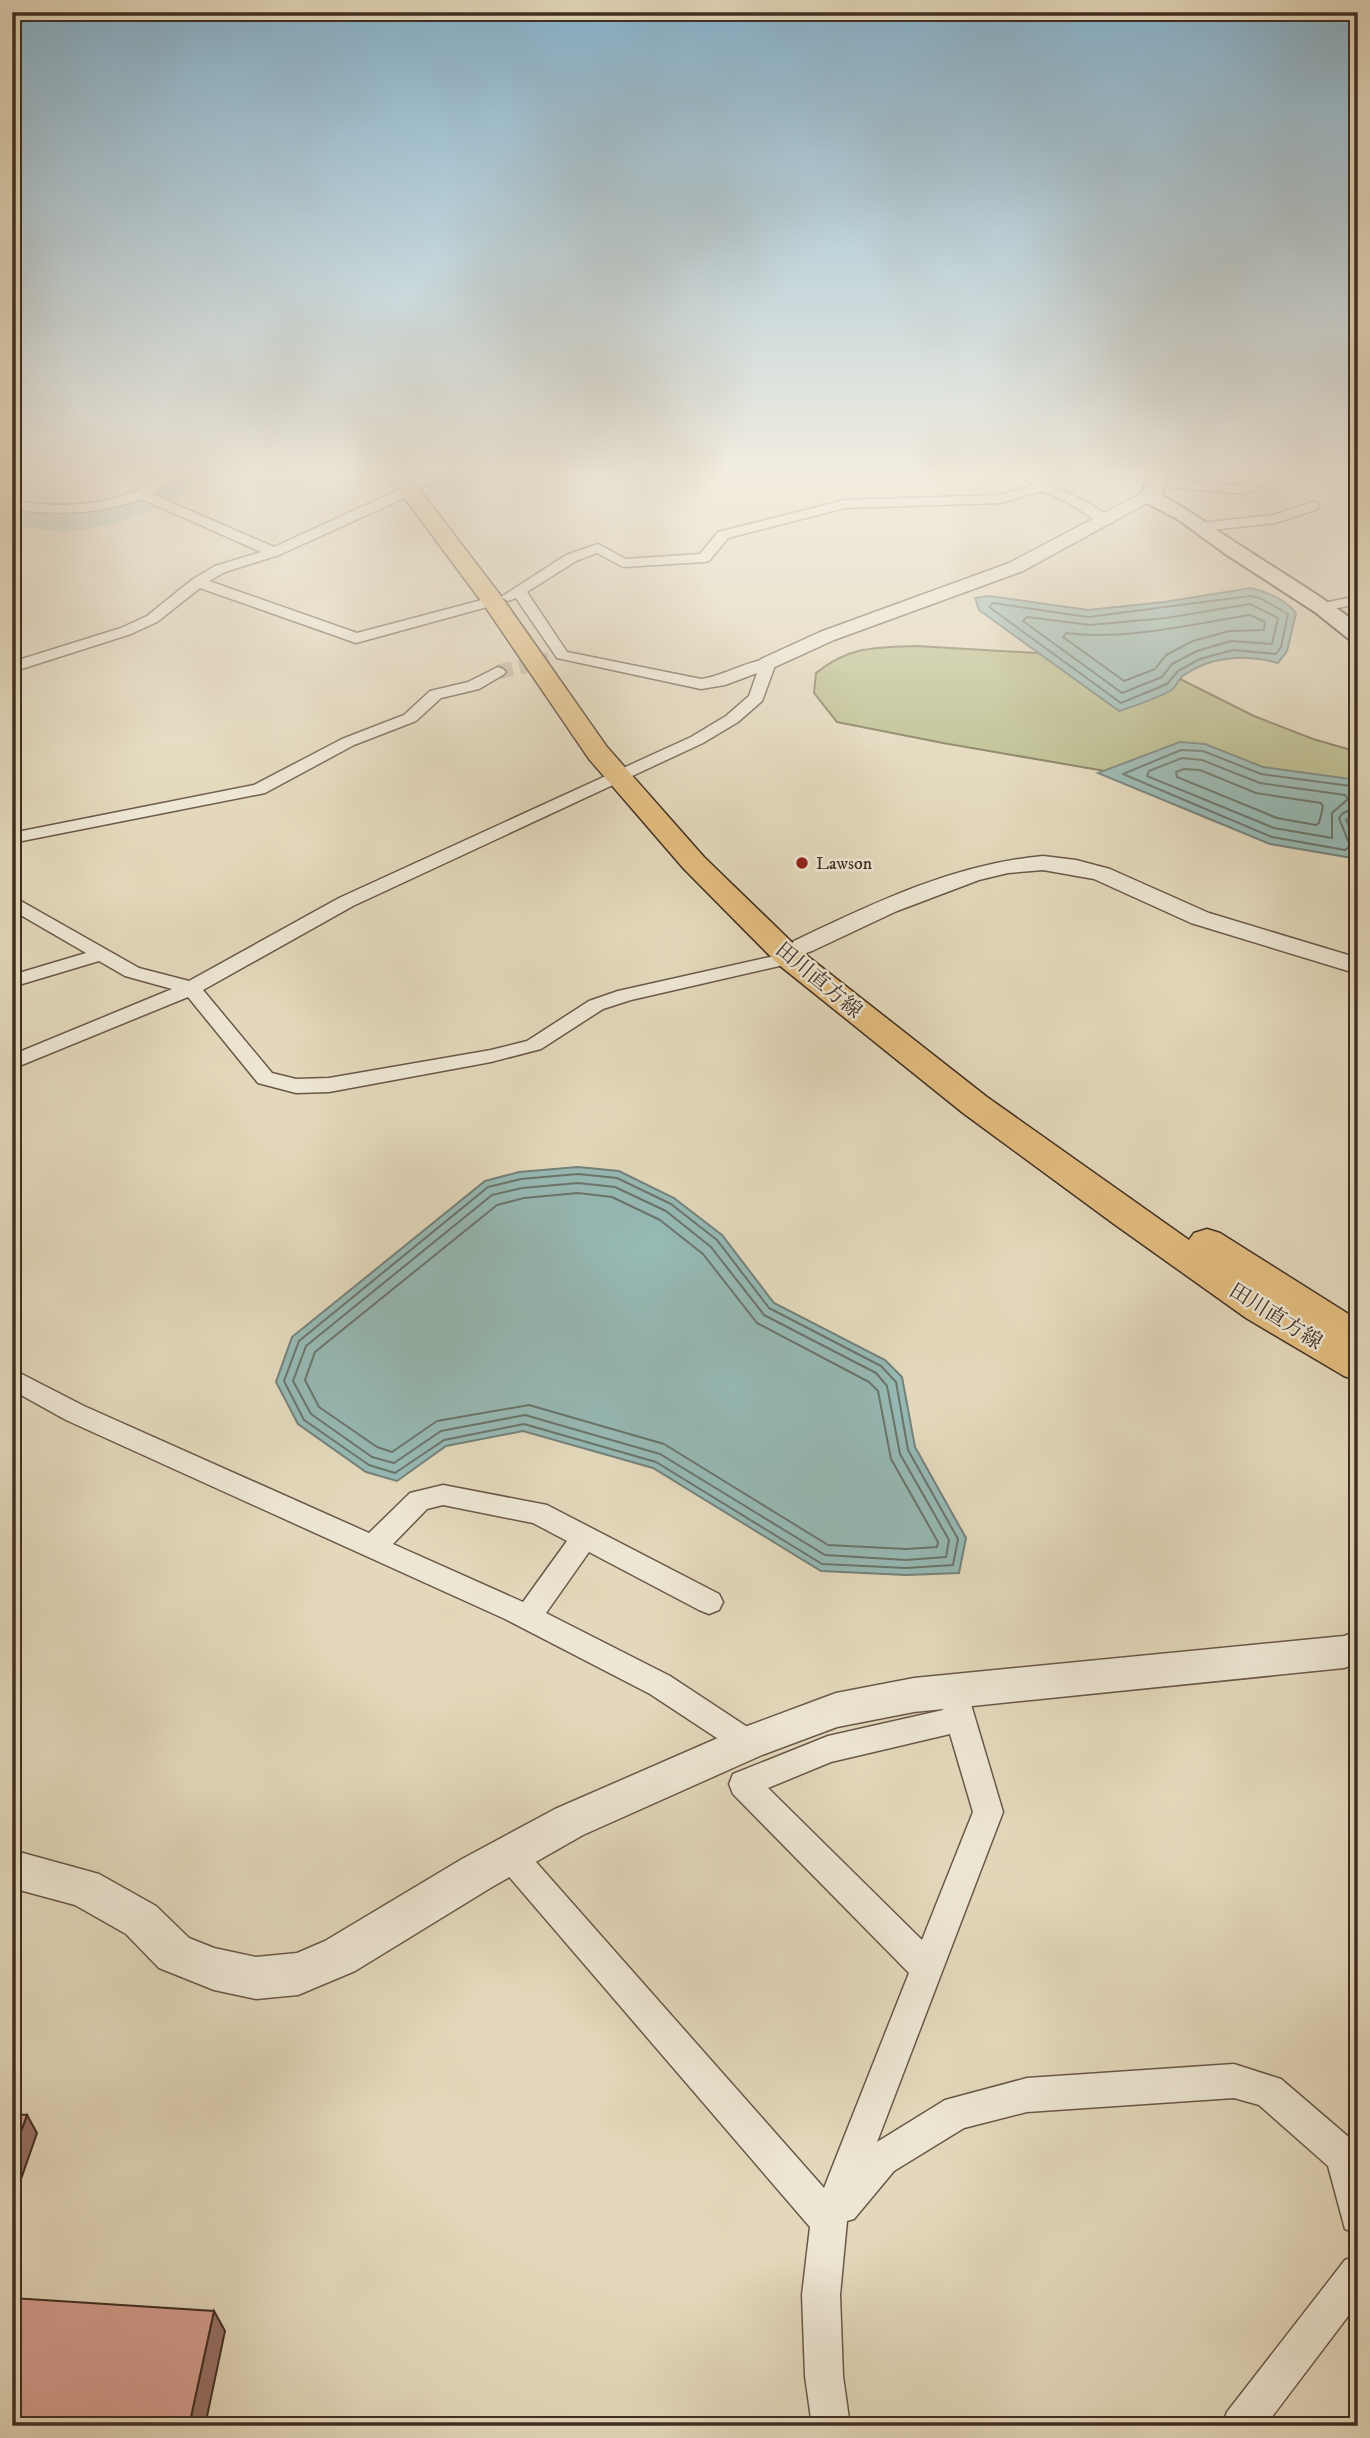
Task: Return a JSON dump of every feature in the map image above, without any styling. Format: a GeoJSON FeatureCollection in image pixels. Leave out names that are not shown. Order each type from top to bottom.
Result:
{"type":"FeatureCollection","features":[{"type":"Feature","properties":{"kind":"main road","name":"田川直方線"},"geometry":{"type":"LineString","coordinates":[[500,587],[555,657],[627,773],[694,863],[975,1105],[1260,1308],[1358,1366]]}},
{"type":"Feature","properties":{"kind":"main road"},"geometry":{"type":"LineString","coordinates":[[1292,587],[1358,635]]}},
{"type":"Feature","properties":{"kind":"main road","name":"田川直方線"},"geometry":{"type":"LineString","coordinates":[[507,596],[598,753],[627,773]]}},
{"type":"Feature","properties":{"kind":"main road","name":"田川直方線"},"geometry":{"type":"LineString","coordinates":[[797,952],[990,1095],[1186,1229],[1358,1338]]}},
{"type":"Feature","properties":{"kind":"street"},"geometry":{"type":"LineString","coordinates":[[12,667],[52,652],[126,631],[152,619],[192,587]]}},
{"type":"Feature","properties":{"kind":"street"},"geometry":{"type":"LineString","coordinates":[[211,587],[356,638],[507,596],[523,587]]}},
{"type":"Feature","properties":{"kind":"street"},"geometry":{"type":"LineString","coordinates":[[555,657],[701,684],[719,682],[827,636],[962,587]]}},
{"type":"Feature","properties":{"kind":"street"},"geometry":{"type":"LineString","coordinates":[[1323,607],[1358,600]]}},
{"type":"Feature","properties":{"kind":"street"},"geometry":{"type":"LineString","coordinates":[[12,1063],[191,988],[346,902],[697,740],[732,719],[756,698],[768,663]]}},
{"type":"Feature","properties":{"kind":"street"},"geometry":{"type":"LineString","coordinates":[[12,838],[259,789],[348,742],[410,718],[436,694],[473,686],[498,672]]}},
{"type":"Feature","properties":{"kind":"street"},"geometry":{"type":"LineString","coordinates":[[12,902],[132,972],[191,988],[265,1078],[296,1086],[328,1085],[523,1048],[558,1031],[596,1005],[625,995],[797,952],[888,906],[972,874],[1007,866],[1043,863],[1102,874],[1200,918],[1358,966]]}},
{"type":"Feature","properties":{"kind":"street"},"geometry":{"type":"LineString","coordinates":[[12,981],[99,955]]}},
{"type":"Feature","properties":{"kind":"street"},"geometry":{"type":"LineString","coordinates":[[12,1378],[75,1413],[528,1618],[660,1685],[748,1743]]}},
{"type":"Feature","properties":{"kind":"street"},"geometry":{"type":"LineString","coordinates":[[372,1547],[419,1500],[443,1495],[538,1513],[709,1602]]}},
{"type":"Feature","properties":{"kind":"street"},"geometry":{"type":"LineString","coordinates":[[528,1618],[585,1537]]}},
{"type":"Feature","properties":{"kind":"street"},"geometry":{"type":"LineString","coordinates":[[927,1968],[744,1784],[828,1749],[956,1705],[1343,1652],[1358,1647]]}},
{"type":"Feature","properties":{"kind":"street"},"geometry":{"type":"LineString","coordinates":[[12,1869],[84,1888],[141,1920],[174,1953],[214,1969],[256,1978],[298,1974],[340,1956],[569,1822],[748,1743],[836,1710],[914,1695],[956,1705]]}},
{"type":"Feature","properties":{"kind":"street"},"geometry":{"type":"LineString","coordinates":[[831,2426],[824,2376],[821,2295],[829,2221],[988,1812],[956,1705]]}},
{"type":"Feature","properties":{"kind":"street"},"geometry":{"type":"LineString","coordinates":[[510,1855],[829,2221]]}},
{"type":"Feature","properties":{"kind":"street"},"geometry":{"type":"LineString","coordinates":[[829,2221],[882,2159],[957,2112],[1027,2095],[1234,2081],[1269,2091],[1351,2163],[1358,2216]]}},
{"type":"Feature","properties":{"kind":"street"},"geometry":{"type":"LineString","coordinates":[[1241,2426],[1358,2273]]}},
{"type":"Feature","properties":{"kind":"green space"},"geometry":{"type":"Polygon","coordinates":[[[917,646],[1071,655],[1174,676],[1254,716],[1313,739],[1358,752],[1358,834],[1105,771],[837,722],[814,693],[816,673],[840,658],[876,648],[917,646]]]}},
{"type":"Feature","properties":{"kind":"water"},"geometry":{"type":"Polygon","coordinates":[[[1251,588],[1276,597],[1296,613],[1287,651],[1278,663],[1254,658],[1218,660],[1184,675],[1170,691],[1119,711],[979,610],[975,598],[989,596],[1088,610],[1164,602],[1251,588]]]}},
{"type":"Feature","properties":{"kind":"water"},"geometry":{"type":"Polygon","coordinates":[[[1180,742],[1205,744],[1263,767],[1358,780],[1358,813],[1346,820],[1358,846],[1358,859],[1270,844],[1098,773],[1180,742]]]}},
{"type":"Feature","properties":{"kind":"water"},"geometry":{"type":"Polygon","coordinates":[[[578,1167],[619,1171],[674,1198],[722,1235],[774,1303],[885,1360],[902,1377],[915,1447],[966,1538],[959,1573],[906,1575],[821,1571],[653,1468],[523,1431],[446,1446],[397,1481],[366,1472],[298,1424],[276,1382],[292,1337],[485,1181],[519,1172],[578,1167]]]}},
{"type":"Feature","properties":{"kind":"building"},"geometry":{"type":"Polygon","coordinates":[[[12,2114],[27,2115],[12,2156],[12,2114]]]}},
{"type":"Feature","properties":{"kind":"building"},"geometry":{"type":"Polygon","coordinates":[[[12,2298],[214,2311],[189,2426],[12,2426],[12,2298]]]}},
{"type":"Feature","properties":{"kind":"tunnel"},"geometry":{"type":"LineString","coordinates":[[498,672],[549,660]]}},
{"type":"Feature","properties":{"kind":"place","name":"Lawson"},"geometry":{"type":"Point","coordinates":[802,863]}}]}
